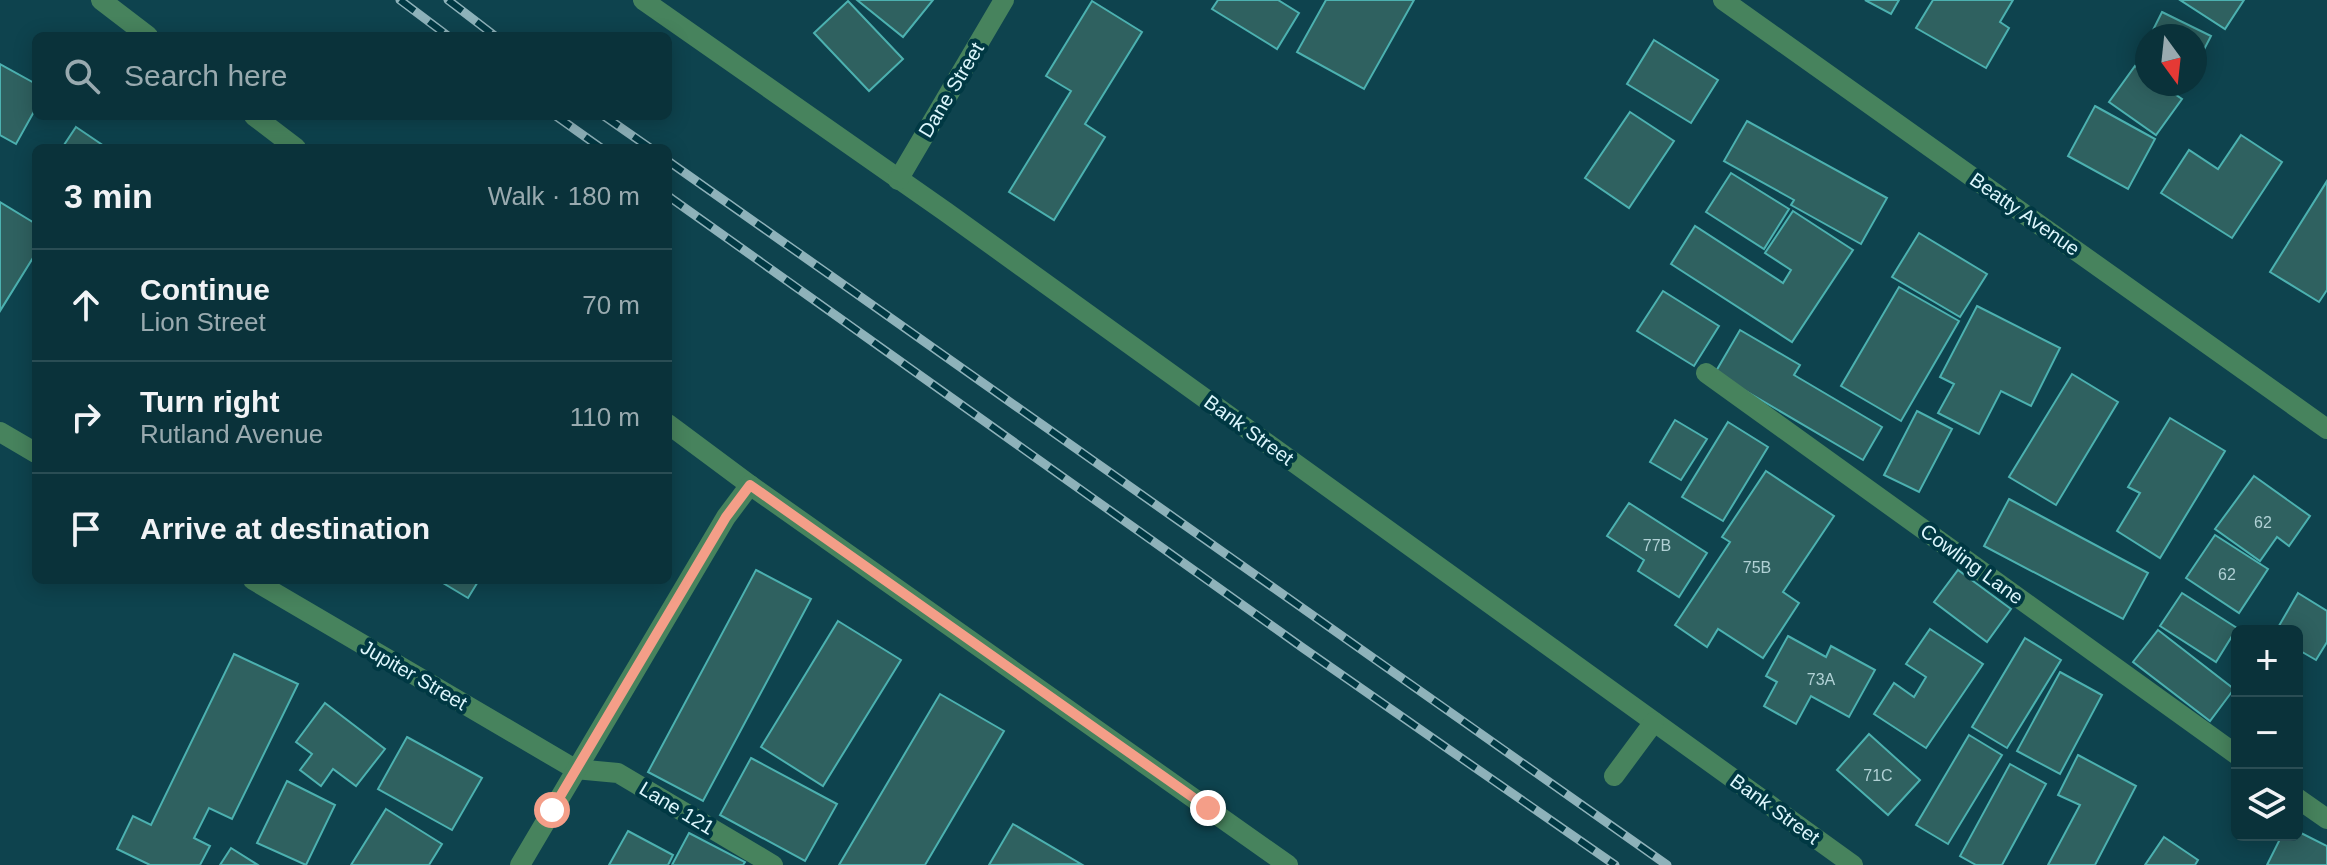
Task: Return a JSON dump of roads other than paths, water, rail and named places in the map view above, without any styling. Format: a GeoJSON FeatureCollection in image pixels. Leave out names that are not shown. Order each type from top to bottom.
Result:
{"type":"FeatureCollection","features":[{"type":"Feature","properties":{"kind":"street"},"geometry":{"type":"LineString","coordinates":[[101,0],[143,32]]}},
{"type":"Feature","properties":{"kind":"street","name":"Bank Street"},"geometry":{"type":"LineString","coordinates":[[643,0],[1853,865]]}},
{"type":"Feature","properties":{"kind":"street","name":"Dane Street"},"geometry":{"type":"LineString","coordinates":[[898,180],[1004,0]]}},
{"type":"Feature","properties":{"kind":"street","name":"Beatty Avenue"},"geometry":{"type":"LineString","coordinates":[[1723,0],[2327,429]]}},
{"type":"Feature","properties":{"kind":"street"},"geometry":{"type":"LineString","coordinates":[[259,120],[291,144]]}},
{"type":"Feature","properties":{"kind":"street","name":"Cowling Lane"},"geometry":{"type":"LineString","coordinates":[[1706,373],[2231,751]]}},
{"type":"Feature","properties":{"kind":"street"},"geometry":{"type":"LineString","coordinates":[[672,427],[1288,865]]}},
{"type":"Feature","properties":{"kind":"street"},"geometry":{"type":"LineString","coordinates":[[0,432],[32,451]]}},
{"type":"Feature","properties":{"kind":"street"},"geometry":{"type":"LineString","coordinates":[[520,865],[726,517],[750,485]]}},
{"type":"Feature","properties":{"kind":"street","name":"Jupiter Street"},"geometry":{"type":"LineString","coordinates":[[260,584],[575,769]]}},
{"type":"Feature","properties":{"kind":"street"},"geometry":{"type":"LineString","coordinates":[[1614,776],[1654,722]]}},
{"type":"Feature","properties":{"kind":"street","name":"Lane 121"},"geometry":{"type":"LineString","coordinates":[[575,769],[618,773],[773,865]]}},
{"type":"Feature","properties":{"kind":"street"},"geometry":{"type":"LineString","coordinates":[[2303,802],[2327,819]]}},
{"type":"Feature","properties":{"kind":"railway"},"geometry":{"type":"LineString","coordinates":[[400,0],[443,32]]}},
{"type":"Feature","properties":{"kind":"railway"},"geometry":{"type":"LineString","coordinates":[[448,0],[490,32]]}},
{"type":"Feature","properties":{"kind":"railway"},"geometry":{"type":"LineString","coordinates":[[562,120],[595,144]]}},
{"type":"Feature","properties":{"kind":"railway"},"geometry":{"type":"LineString","coordinates":[[610,120],[644,144]]}},
{"type":"Feature","properties":{"kind":"railway"},"geometry":{"type":"LineString","coordinates":[[672,164],[1667,865]]}},
{"type":"Feature","properties":{"kind":"railway"},"geometry":{"type":"LineString","coordinates":[[672,199],[1303,648],[1615,865]]}}]}
